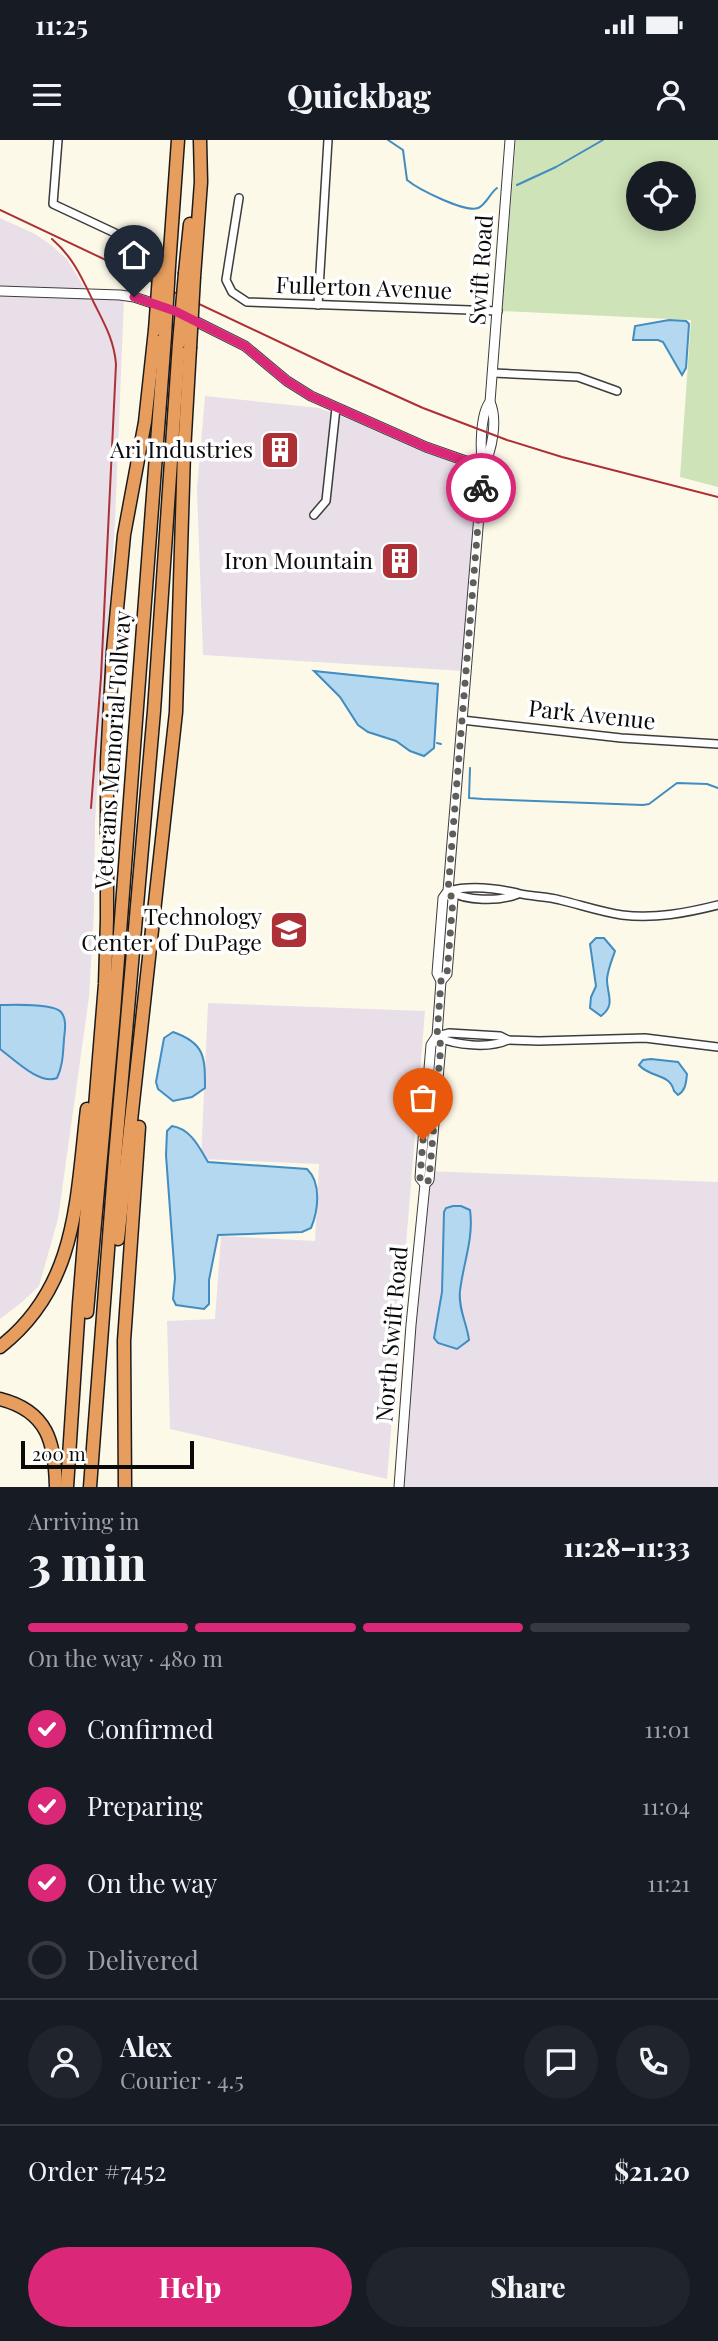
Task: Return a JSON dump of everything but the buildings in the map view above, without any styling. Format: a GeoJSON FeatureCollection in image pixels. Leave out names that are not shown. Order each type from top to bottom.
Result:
{"type":"FeatureCollection","features":[{"type":"Feature","properties":{"kind":"highway","name":"Veterans Memorial Tollway"},"geometry":{"type":"LineString","coordinates":[[67,1487],[96,1231],[114,1012],[164,264],[178,140]]}},
{"type":"Feature","properties":{"kind":"highway","name":"Veterans Memorial Tollway"},"geometry":{"type":"LineString","coordinates":[[90,1487],[115,1158],[185,345],[199,140]]}},
{"type":"Feature","properties":{"kind":"highway"},"geometry":{"type":"LineString","coordinates":[[67,1487],[105,984],[107,761],[113,651],[124,535],[160,333]]}},
{"type":"Feature","properties":{"kind":"highway"},"geometry":{"type":"LineString","coordinates":[[100,1372],[124,1189],[176,712],[185,345]]}},
{"type":"Feature","properties":{"kind":"highway"},"geometry":{"type":"LineString","coordinates":[[0,1346],[30,1319],[64,1260],[74,1214],[105,984]]}},
{"type":"Feature","properties":{"kind":"highway"},"geometry":{"type":"LineString","coordinates":[[125,1487],[124,1341],[140,1119],[144,1013]]}},
{"type":"Feature","properties":{"kind":"highway"},"geometry":{"type":"LineString","coordinates":[[0,1399],[25,1409],[46,1430],[55,1457],[56,1487]]}},
{"type":"Feature","properties":{"kind":"street"},"geometry":{"type":"LineString","coordinates":[[58,140],[53,204],[115,233]]}},
{"type":"Feature","properties":{"kind":"street"},"geometry":{"type":"LineString","coordinates":[[317,305],[328,140]]}},
{"type":"Feature","properties":{"kind":"street","name":"Swift Road"},"geometry":{"type":"LineString","coordinates":[[448,891],[483,467],[490,455],[494,410],[490,402],[510,140]]}},
{"type":"Feature","properties":{"kind":"street","name":"Fullerton Avenue"},"geometry":{"type":"LineString","coordinates":[[239,198],[226,279],[232,292],[247,302],[498,311]]}},
{"type":"Feature","properties":{"kind":"street"},"geometry":{"type":"LineString","coordinates":[[0,291],[120,295],[157,304],[245,346],[297,388],[336,408],[426,447],[483,467]]}},
{"type":"Feature","properties":{"kind":"street"},"geometry":{"type":"LineString","coordinates":[[493,373],[578,377],[617,391]]}},
{"type":"Feature","properties":{"kind":"street"},"geometry":{"type":"LineString","coordinates":[[314,515],[326,501],[336,408]]}},
{"type":"Feature","properties":{"kind":"street","name":"Park Avenue"},"geometry":{"type":"LineString","coordinates":[[462,720],[621,738],[718,744]]}},
{"type":"Feature","properties":{"kind":"street"},"geometry":{"type":"LineString","coordinates":[[448,891],[460,887],[506,889],[518,894],[553,898],[604,912],[633,916],[671,915],[718,905]]}},
{"type":"Feature","properties":{"kind":"street","name":"North Swift Road"},"geometry":{"type":"LineString","coordinates":[[399,1487],[425,1184],[420,1178],[427,1084],[431,1045],[437,1036],[441,981],[447,974],[453,899],[448,891]]}},
{"type":"Feature","properties":{"kind":"street"},"geometry":{"type":"LineString","coordinates":[[437,1036],[449,1042],[498,1044],[508,1040],[645,1038],[718,1046]]}},
{"type":"Feature","properties":{"kind":"shaded area"},"geometry":{"type":"Polygon","coordinates":[[[0,218],[35,234],[51,245],[67,259],[85,289],[0,286],[0,218]]]}},
{"type":"Feature","properties":{"kind":"shaded area"},"geometry":{"type":"Polygon","coordinates":[[[0,295],[124,299],[115,522],[95,822],[89,997],[58,1219],[39,1286],[0,1319],[0,295]]]}},
{"type":"Feature","properties":{"kind":"shaded area"},"geometry":{"type":"Polygon","coordinates":[[[205,396],[319,408],[481,469],[464,671],[203,655],[197,489],[205,396]]]}},
{"type":"Feature","properties":{"kind":"shaded area"},"geometry":{"type":"Polygon","coordinates":[[[208,1003],[425,1011],[387,1479],[170,1429],[167,1321],[215,1319],[221,1236],[315,1241],[319,1164],[201,1159],[208,1003]]]}},
{"type":"Feature","properties":{"kind":"shaded area"},"geometry":{"type":"Polygon","coordinates":[[[427,1171],[718,1182],[718,1487],[402,1487],[427,1171]]]}},
{"type":"Feature","properties":{"kind":"green space"},"geometry":{"type":"Polygon","coordinates":[[[516,140],[718,140],[718,487],[680,477],[691,320],[502,311],[516,140]]]}},
{"type":"Feature","properties":{"kind":"water"},"geometry":{"type":"Polygon","coordinates":[[[669,320],[686,321],[689,324],[686,368],[682,375],[663,342],[633,340],[635,326],[669,320]]]}},
{"type":"Feature","properties":{"kind":"water"},"geometry":{"type":"Polygon","coordinates":[[[314,671],[438,684],[434,748],[424,756],[410,751],[396,741],[368,732],[358,725],[340,697],[314,671]]]}},
{"type":"Feature","properties":{"kind":"water"},"geometry":{"type":"Polygon","coordinates":[[[596,938],[604,938],[615,951],[607,979],[609,1004],[601,1016],[590,1008],[596,986],[590,944],[596,938]]]}},
{"type":"Feature","properties":{"kind":"water"},"geometry":{"type":"Polygon","coordinates":[[[0,1005],[42,1006],[61,1012],[65,1028],[62,1064],[57,1078],[35,1075],[0,1049],[0,1005]]]}},
{"type":"Feature","properties":{"kind":"water"},"geometry":{"type":"Polygon","coordinates":[[[173,1032],[191,1041],[201,1052],[205,1088],[192,1097],[173,1101],[158,1089],[156,1082],[164,1038],[173,1032]]]}},
{"type":"Feature","properties":{"kind":"water"},"geometry":{"type":"Polygon","coordinates":[[[643,1060],[678,1062],[687,1074],[681,1093],[678,1095],[668,1081],[639,1065],[643,1060]]]}},
{"type":"Feature","properties":{"kind":"water"},"geometry":{"type":"Polygon","coordinates":[[[172,1126],[189,1135],[208,1162],[307,1169],[317,1189],[317,1206],[311,1228],[302,1232],[218,1235],[209,1280],[209,1304],[204,1309],[176,1305],[173,1299],[175,1278],[166,1155],[167,1131],[172,1126]]]}},
{"type":"Feature","properties":{"kind":"water"},"geometry":{"type":"Polygon","coordinates":[[[453,1206],[470,1210],[471,1220],[460,1297],[469,1340],[457,1349],[438,1343],[434,1338],[442,1292],[444,1212],[446,1208],[453,1206]]]}},
{"type":"Feature","properties":{"kind":"waterway"},"geometry":{"type":"LineString","coordinates":[[388,140],[403,150],[407,180],[442,199],[463,207],[478,208],[497,188]]}},
{"type":"Feature","properties":{"kind":"waterway"},"geometry":{"type":"LineString","coordinates":[[517,185],[556,167],[603,140]]}},
{"type":"Feature","properties":{"kind":"waterway"},"geometry":{"type":"LineString","coordinates":[[437,743],[441,744]]}},
{"type":"Feature","properties":{"kind":"waterway"},"geometry":{"type":"LineString","coordinates":[[470,768],[469,798],[643,805],[649,804],[677,783],[707,784],[718,788]]}},
{"type":"Feature","properties":{"kind":"railway"},"geometry":{"type":"LineString","coordinates":[[0,210],[423,408],[507,440],[562,457],[718,497]]}},
{"type":"Feature","properties":{"kind":"railway"},"geometry":{"type":"LineString","coordinates":[[52,239],[71,261],[85,285],[108,332],[116,364],[101,677],[91,808]]}},
{"type":"Feature","properties":{"kind":"way so far"},"geometry":{"type":"LineString","coordinates":[[423,1140],[420,1178],[425,1184],[429,1180],[441,1045],[437,1036],[441,981],[447,974],[453,899],[448,891],[481,488]]}},
{"type":"Feature","properties":{"kind":"place","name":"Ari Industries"},"geometry":{"type":"Point","coordinates":[280,450]}},
{"type":"Feature","properties":{"kind":"place","name":"Iron Mountain"},"geometry":{"type":"Point","coordinates":[400,561]}},
{"type":"Feature","properties":{"kind":"place","name":"Technology Center of DuPage"},"geometry":{"type":"Point","coordinates":[289,930]}},
{"type":"Feature","properties":{"kind":"route"},"geometry":{"type":"LineString","coordinates":[[134,297],[175,311],[245,346],[287,381],[311,396],[426,447],[483,467],[481,488]]}}]}
